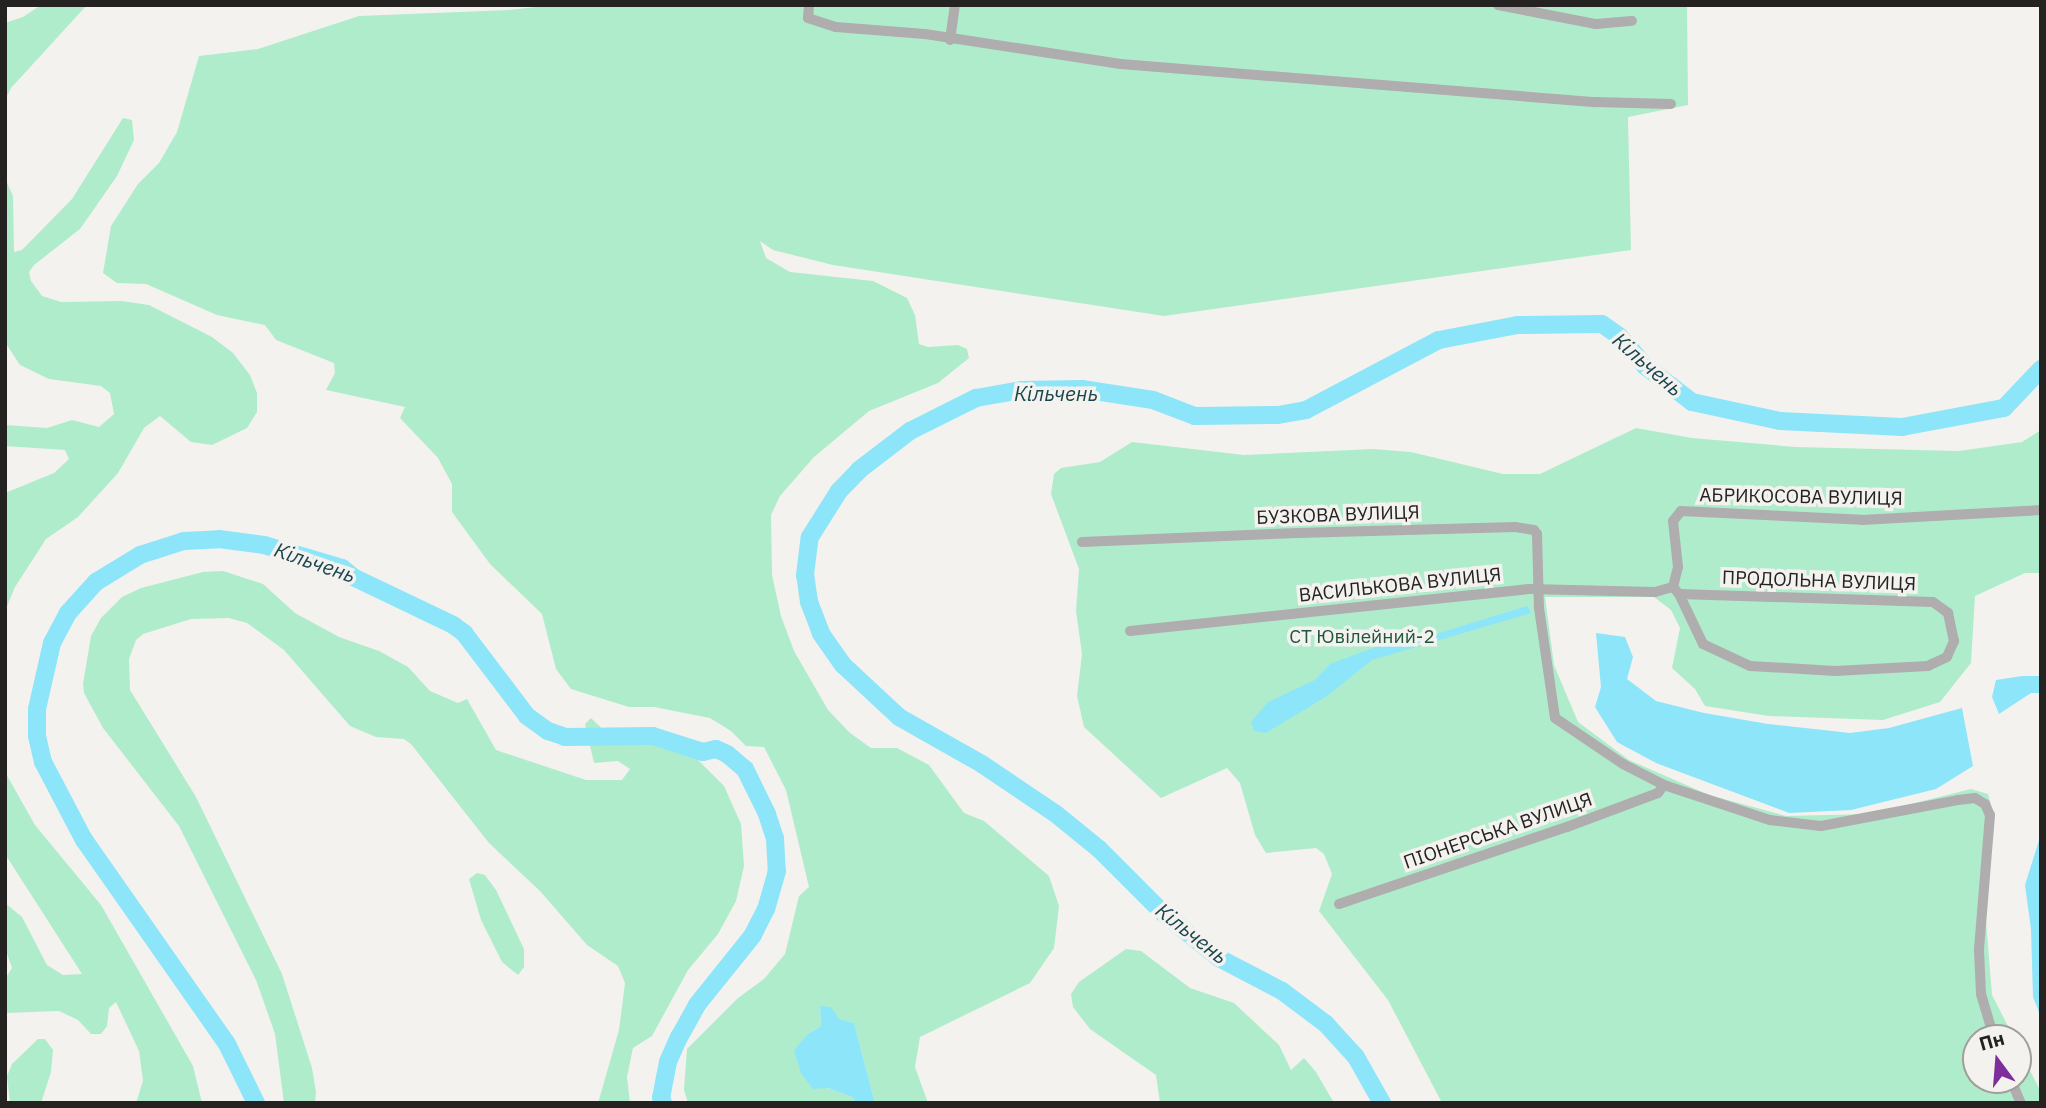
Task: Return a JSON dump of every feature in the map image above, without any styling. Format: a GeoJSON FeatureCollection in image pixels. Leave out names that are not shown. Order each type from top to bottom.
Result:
{"type":"FeatureCollection","features":[{"type":"Feature","properties":{"kind":"street"},"geometry":{"type":"LineString","coordinates":[[809,5],[808,18],[836,27],[925,34],[950,40],[1051,51],[1121,64],[1595,102],[1671,104]]}},
{"type":"Feature","properties":{"kind":"street"},"geometry":{"type":"LineString","coordinates":[[950,40],[955,5]]}},
{"type":"Feature","properties":{"kind":"street"},"geometry":{"type":"LineString","coordinates":[[1498,5],[1596,24],[1632,21]]}},
{"type":"Feature","properties":{"kind":"street","name":"АБРИКОСОВА ВУЛИЦЯ"},"geometry":{"type":"LineString","coordinates":[[1676,590],[1678,567],[1673,521],[1681,511],[1862,520],[2041,510]]}},
{"type":"Feature","properties":{"kind":"street","name":"БУЗКОВА ВУЛИЦЯ"},"geometry":{"type":"LineString","coordinates":[[1082,542],[1529,527],[1537,534],[1539,589],[1556,719],[1623,764],[1664,785]]}},
{"type":"Feature","properties":{"kind":"street","name":"ВАСИЛЬКОВА ВУЛИЦЯ"},"geometry":{"type":"LineString","coordinates":[[1130,631],[1539,589],[1656,592],[1676,590]]}},
{"type":"Feature","properties":{"kind":"street","name":"ПРОДОЛЬНА ВУЛИЦЯ"},"geometry":{"type":"LineString","coordinates":[[1676,590],[1933,603],[1948,613],[1954,641],[1950,652],[1941,662],[1928,666],[1835,671],[1750,666],[1703,644],[1676,590]]}},
{"type":"Feature","properties":{"kind":"street"},"geometry":{"type":"LineString","coordinates":[[1664,785],[1770,820],[1821,826],[1958,800],[1975,798],[1985,804],[1990,815],[1979,950],[1981,994],[1990,1024]]}},
{"type":"Feature","properties":{"kind":"street","name":"ПІОНЕРСЬКА ВУЛИЦЯ"},"geometry":{"type":"LineString","coordinates":[[1339,904],[1567,827],[1658,793],[1664,785]]}},
{"type":"Feature","properties":{"kind":"green space"},"geometry":{"type":"Polygon","coordinates":[[[41,5],[87,5],[11,88],[5,100],[5,23],[23,17],[41,5]]]}},
{"type":"Feature","properties":{"kind":"green space"},"geometry":{"type":"Polygon","coordinates":[[[554,5],[1687,5],[1688,105],[1628,117],[1631,250],[1164,316],[833,265],[773,250],[760,241],[766,258],[790,272],[873,281],[907,298],[915,315],[919,344],[928,347],[958,345],[967,349],[969,358],[938,383],[869,411],[814,457],[780,496],[771,515],[772,575],[781,616],[794,651],[828,710],[850,733],[871,748],[897,748],[929,765],[964,813],[984,821],[1049,876],[1059,906],[1054,948],[1030,983],[920,1037],[915,1067],[928,1103],[875,1103],[854,1023],[838,1019],[820,1007],[821,1026],[808,1034],[828,1088],[852,1097],[856,1103],[688,1103],[684,1090],[687,1049],[738,998],[764,979],[785,954],[799,896],[809,887],[786,790],[764,747],[746,746],[731,731],[710,718],[654,707],[629,707],[571,689],[556,669],[542,614],[490,564],[452,512],[452,484],[438,458],[400,418],[405,407],[326,390],[335,373],[334,363],[276,340],[265,325],[217,315],[146,284],[117,283],[103,273],[111,226],[138,184],[159,163],[177,132],[199,56],[258,49],[359,16],[509,10],[554,5]]]}},
{"type":"Feature","properties":{"kind":"green space"},"geometry":{"type":"Polygon","coordinates":[[[123,118],[132,120],[134,140],[117,176],[80,229],[34,265],[29,272],[31,281],[42,296],[61,302],[122,301],[149,305],[212,337],[233,353],[250,375],[257,393],[257,412],[247,428],[212,445],[191,442],[160,416],[144,428],[118,473],[78,517],[46,539],[15,587],[5,611],[5,493],[54,473],[69,459],[65,450],[5,446],[5,425],[47,428],[72,420],[99,427],[114,414],[110,393],[101,386],[49,379],[20,365],[5,342],[5,178],[13,196],[14,252],[22,250],[72,199],[123,118]]]}},
{"type":"Feature","properties":{"kind":"green space","name":"СT Ювілейний-2"},"geometry":{"type":"Polygon","coordinates":[[[1636,428],[1692,438],[1796,447],[1959,451],[2022,442],[2041,430],[2041,573],[2025,573],[1975,596],[1971,663],[1940,702],[1883,720],[1769,716],[1705,706],[1695,689],[1672,668],[1680,628],[1671,610],[1654,597],[1545,597],[1554,665],[1578,722],[1629,760],[1709,795],[1786,816],[1871,814],[1971,789],[1988,794],[1993,812],[1986,921],[1992,995],[2007,1024],[1962,1024],[1962,1094],[2032,1094],[2032,1074],[2041,1092],[2041,1103],[1442,1103],[1388,1000],[1319,911],[1332,874],[1324,854],[1316,848],[1266,853],[1255,835],[1240,783],[1227,768],[1161,798],[1084,727],[1077,696],[1082,654],[1076,611],[1079,569],[1051,494],[1054,474],[1061,468],[1100,462],[1132,442],[1244,455],[1373,449],[1411,452],[1503,474],[1540,474],[1636,428]]]}},
{"type":"Feature","properties":{"kind":"green space"},"geometry":{"type":"Polygon","coordinates":[[[223,571],[263,584],[295,613],[339,637],[379,651],[408,667],[430,691],[458,703],[467,699],[496,750],[586,780],[622,780],[630,769],[618,761],[594,763],[585,724],[591,718],[615,741],[638,740],[665,744],[697,759],[724,786],[741,824],[744,866],[736,901],[718,934],[688,970],[652,1036],[633,1048],[627,1077],[630,1103],[598,1103],[619,1030],[625,983],[618,966],[587,945],[540,891],[489,843],[411,744],[404,739],[376,737],[350,726],[284,650],[247,623],[229,618],[191,619],[143,634],[136,640],[129,659],[130,690],[196,797],[282,974],[312,1068],[316,1092],[315,1103],[284,1103],[275,1034],[256,980],[179,826],[103,728],[84,693],[91,636],[101,618],[122,597],[141,588],[203,572],[223,571]]]}},
{"type":"Feature","properties":{"kind":"green space"},"geometry":{"type":"Polygon","coordinates":[[[5,772],[35,825],[101,905],[193,1066],[202,1103],[136,1103],[143,1081],[139,1051],[116,1002],[109,1008],[107,1026],[101,1034],[91,1034],[78,1020],[59,1011],[5,1013],[5,979],[12,968],[5,948],[5,903],[22,917],[47,965],[63,975],[82,974],[5,854],[5,772]]]}},
{"type":"Feature","properties":{"kind":"green space"},"geometry":{"type":"Polygon","coordinates":[[[477,873],[485,875],[496,890],[524,949],[524,967],[518,975],[502,962],[481,920],[469,879],[477,873]]]}},
{"type":"Feature","properties":{"kind":"green space"},"geometry":{"type":"Polygon","coordinates":[[[1126,949],[1141,951],[1190,988],[1234,1003],[1279,1045],[1291,1070],[1304,1058],[1316,1072],[1334,1103],[1160,1103],[1156,1075],[1090,1029],[1073,1007],[1071,994],[1079,982],[1126,949]]]}},
{"type":"Feature","properties":{"kind":"green space"},"geometry":{"type":"Polygon","coordinates":[[[38,1039],[45,1039],[53,1050],[51,1072],[41,1103],[10,1103],[7,1076],[12,1064],[38,1039]]]}},
{"type":"Feature","properties":{"kind":"water"},"geometry":{"type":"Polygon","coordinates":[[[1527,606],[1531,613],[1372,660],[1327,696],[1266,733],[1254,731],[1251,722],[1268,702],[1315,680],[1330,664],[1403,637],[1436,634],[1527,606]]]}},
{"type":"Feature","properties":{"kind":"water"},"geometry":{"type":"Polygon","coordinates":[[[1596,633],[1625,637],[1633,657],[1627,679],[1656,701],[1704,713],[1768,724],[1850,733],[1889,728],[1962,708],[1973,766],[1936,789],[1851,810],[1789,813],[1656,763],[1617,742],[1595,707],[1601,687],[1596,633]]]}},
{"type":"Feature","properties":{"kind":"water"},"geometry":{"type":"Polygon","coordinates":[[[2041,676],[2041,693],[2031,693],[1999,714],[1992,697],[1996,680],[2041,676]]]}},
{"type":"Feature","properties":{"kind":"water"},"geometry":{"type":"Polygon","coordinates":[[[2041,834],[2041,1017],[2033,997],[2031,929],[2025,885],[2041,834]]]}},
{"type":"Feature","properties":{"kind":"water"},"geometry":{"type":"Polygon","coordinates":[[[820,1006],[831,1007],[839,1019],[854,1023],[875,1103],[856,1103],[852,1097],[828,1088],[813,1089],[801,1073],[794,1050],[808,1034],[821,1026],[820,1006]]]}},
{"type":"Feature","properties":{"kind":"waterway","name":"Кільчень"},"geometry":{"type":"LineString","coordinates":[[1382,1103],[1356,1057],[1326,1024],[1282,991],[1219,958],[1164,914],[1099,849],[1056,814],[982,764],[899,717],[843,665],[821,633],[809,602],[805,575],[810,537],[839,491],[859,470],[910,431],[976,398],[1022,390],[1082,389],[1153,400],[1195,416],[1278,415],[1306,410],[1439,340],[1518,325],[1602,324],[1619,336],[1645,366],[1692,402],[1780,421],[1902,427],[2004,408],[2041,369]]}},
{"type":"Feature","properties":{"kind":"waterway","name":"Кільчень"},"geometry":{"type":"LineString","coordinates":[[256,1103],[227,1044],[84,840],[43,762],[37,736],[37,709],[52,643],[68,613],[96,582],[140,555],[184,541],[219,539],[264,545],[342,568],[353,577],[453,625],[464,633],[527,716],[548,731],[565,737],[653,736],[703,752],[716,749],[727,754],[745,769],[767,814],[775,838],[777,871],[766,909],[753,935],[697,1005],[679,1037],[668,1062],[661,1097],[663,1103]]}}]}
